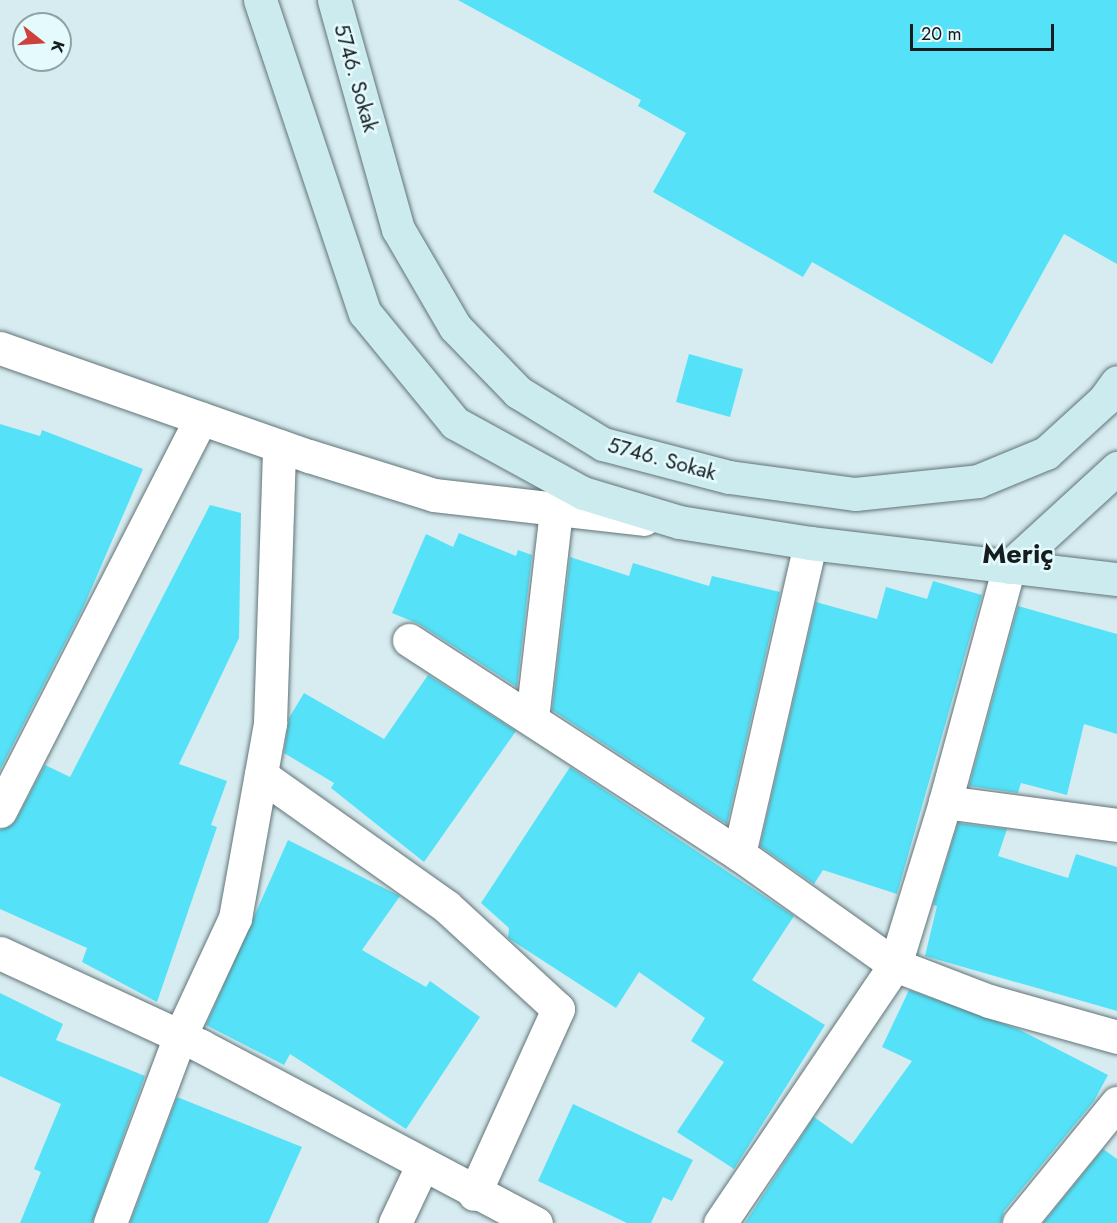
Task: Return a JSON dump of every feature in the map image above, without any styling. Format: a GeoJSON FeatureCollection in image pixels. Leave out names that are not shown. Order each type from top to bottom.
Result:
{"type":"FeatureCollection","features":[{"type":"Feature","properties":{"kind":"main road"},"geometry":{"type":"LineString","coordinates":[[260,0],[364,313],[455,423],[583,493],[679,522],[810,543],[1117,579]]}},
{"type":"Feature","properties":{"kind":"main road","name":"5746. Sokak"},"geometry":{"type":"LineString","coordinates":[[334,0],[398,229],[455,327],[518,392],[603,444],[729,477],[855,494],[978,481],[1046,453],[1104,400],[1117,382]]}},
{"type":"Feature","properties":{"kind":"main road"},"geometry":{"type":"LineString","coordinates":[[1009,567],[1117,468]]}},
{"type":"Feature","properties":{"kind":"street"},"geometry":{"type":"LineString","coordinates":[[0,348],[279,446],[434,495],[555,512],[679,522]]}},
{"type":"Feature","properties":{"kind":"street"},"geometry":{"type":"LineString","coordinates":[[0,811],[201,418]]}},
{"type":"Feature","properties":{"kind":"street"},"geometry":{"type":"LineString","coordinates":[[110,1223],[180,1036],[235,918],[270,723],[279,446]]}},
{"type":"Feature","properties":{"kind":"street"},"geometry":{"type":"LineString","coordinates":[[532,718],[555,512]]}},
{"type":"Feature","properties":{"kind":"street"},"geometry":{"type":"LineString","coordinates":[[739,854],[810,543]]}},
{"type":"Feature","properties":{"kind":"street"},"geometry":{"type":"LineString","coordinates":[[720,1223],[896,965],[945,802],[1009,567]]}},
{"type":"Feature","properties":{"kind":"street"},"geometry":{"type":"LineString","coordinates":[[409,640],[739,854],[896,965],[989,1001],[1117,1037]]}},
{"type":"Feature","properties":{"kind":"street"},"geometry":{"type":"LineString","coordinates":[[261,775],[446,906],[558,1009],[474,1194]]}},
{"type":"Feature","properties":{"kind":"street"},"geometry":{"type":"LineString","coordinates":[[945,802],[1117,825]]}},
{"type":"Feature","properties":{"kind":"street"},"geometry":{"type":"LineString","coordinates":[[0,953],[180,1036],[474,1194],[536,1223]]}},
{"type":"Feature","properties":{"kind":"street"},"geometry":{"type":"LineString","coordinates":[[1019,1223],[1117,1103]]}},
{"type":"Feature","properties":{"kind":"street"},"geometry":{"type":"LineString","coordinates":[[396,1223],[422,1166]]}},
{"type":"Feature","properties":{"kind":"building"},"geometry":{"type":"Polygon","coordinates":[[[458,0],[1117,0],[1117,264],[1064,234],[992,364],[812,262],[803,277],[653,192],[686,133],[638,106],[641,100],[458,0]]]}},
{"type":"Feature","properties":{"kind":"building"},"geometry":{"type":"Polygon","coordinates":[[[689,354],[743,369],[730,417],[676,402],[689,354]]]}},
{"type":"Feature","properties":{"kind":"building"},"geometry":{"type":"Polygon","coordinates":[[[0,424],[40,436],[42,430],[143,469],[83,608],[0,770],[0,424]]]}},
{"type":"Feature","properties":{"kind":"building"},"geometry":{"type":"Polygon","coordinates":[[[210,505],[241,513],[239,638],[179,764],[227,781],[211,825],[217,827],[157,1002],[82,962],[87,948],[0,909],[0,830],[16,820],[45,765],[70,777],[210,505]]]}},
{"type":"Feature","properties":{"kind":"building"},"geometry":{"type":"Polygon","coordinates":[[[459,533],[516,556],[518,550],[532,555],[517,687],[419,624],[392,613],[426,534],[453,547],[459,533]]]}},
{"type":"Feature","properties":{"kind":"building"},"geometry":{"type":"Polygon","coordinates":[[[570,557],[629,576],[633,563],[709,586],[712,576],[780,592],[727,824],[552,710],[570,557]]]}},
{"type":"Feature","properties":{"kind":"building"},"geometry":{"type":"Polygon","coordinates":[[[933,581],[982,595],[897,894],[823,870],[814,884],[760,846],[816,602],[877,619],[886,587],[927,599],[933,581]]]}},
{"type":"Feature","properties":{"kind":"building"},"geometry":{"type":"Polygon","coordinates":[[[1018,606],[1117,634],[1117,734],[1084,724],[1067,795],[1021,783],[1018,793],[969,786],[1018,606]]]}},
{"type":"Feature","properties":{"kind":"building"},"geometry":{"type":"Polygon","coordinates":[[[428,675],[516,731],[424,862],[331,788],[334,783],[284,753],[289,718],[304,693],[384,739],[428,675]]]}},
{"type":"Feature","properties":{"kind":"building"},"geometry":{"type":"Polygon","coordinates":[[[570,767],[794,916],[752,980],[825,1025],[734,1169],[677,1132],[724,1062],[691,1041],[705,1018],[639,972],[616,1008],[508,938],[509,928],[481,903],[570,767]]]}},
{"type":"Feature","properties":{"kind":"building"},"geometry":{"type":"Polygon","coordinates":[[[958,823],[1007,829],[998,856],[1068,878],[1076,854],[1117,867],[1117,1011],[925,956],[937,906],[933,905],[958,823]]]}},
{"type":"Feature","properties":{"kind":"building"},"geometry":{"type":"Polygon","coordinates":[[[288,840],[400,896],[362,950],[426,987],[430,981],[480,1017],[406,1129],[290,1054],[284,1065],[206,1025],[288,840]]]}},
{"type":"Feature","properties":{"kind":"building"},"geometry":{"type":"Polygon","coordinates":[[[909,990],[1018,1029],[1108,1075],[1094,1101],[1004,1211],[1001,1223],[745,1223],[814,1117],[852,1144],[912,1061],[882,1047],[909,990]]]}},
{"type":"Feature","properties":{"kind":"building"},"geometry":{"type":"Polygon","coordinates":[[[0,993],[63,1024],[56,1040],[145,1076],[92,1223],[20,1223],[41,1172],[34,1169],[61,1104],[0,1076],[0,993]]]}},
{"type":"Feature","properties":{"kind":"building"},"geometry":{"type":"Polygon","coordinates":[[[177,1097],[302,1147],[268,1223],[130,1223],[177,1097]]]}},
{"type":"Feature","properties":{"kind":"building"},"geometry":{"type":"Polygon","coordinates":[[[573,1104],[693,1160],[672,1201],[663,1197],[651,1223],[627,1223],[538,1181],[573,1104]]]}},
{"type":"Feature","properties":{"kind":"building"},"geometry":{"type":"Polygon","coordinates":[[[1103,1149],[1117,1159],[1117,1223],[1043,1223],[1103,1149]]]}},
{"type":"Feature","properties":{"kind":"district","name":"Meriç"},"geometry":{"type":"Point","coordinates":[1018,554]}}]}
